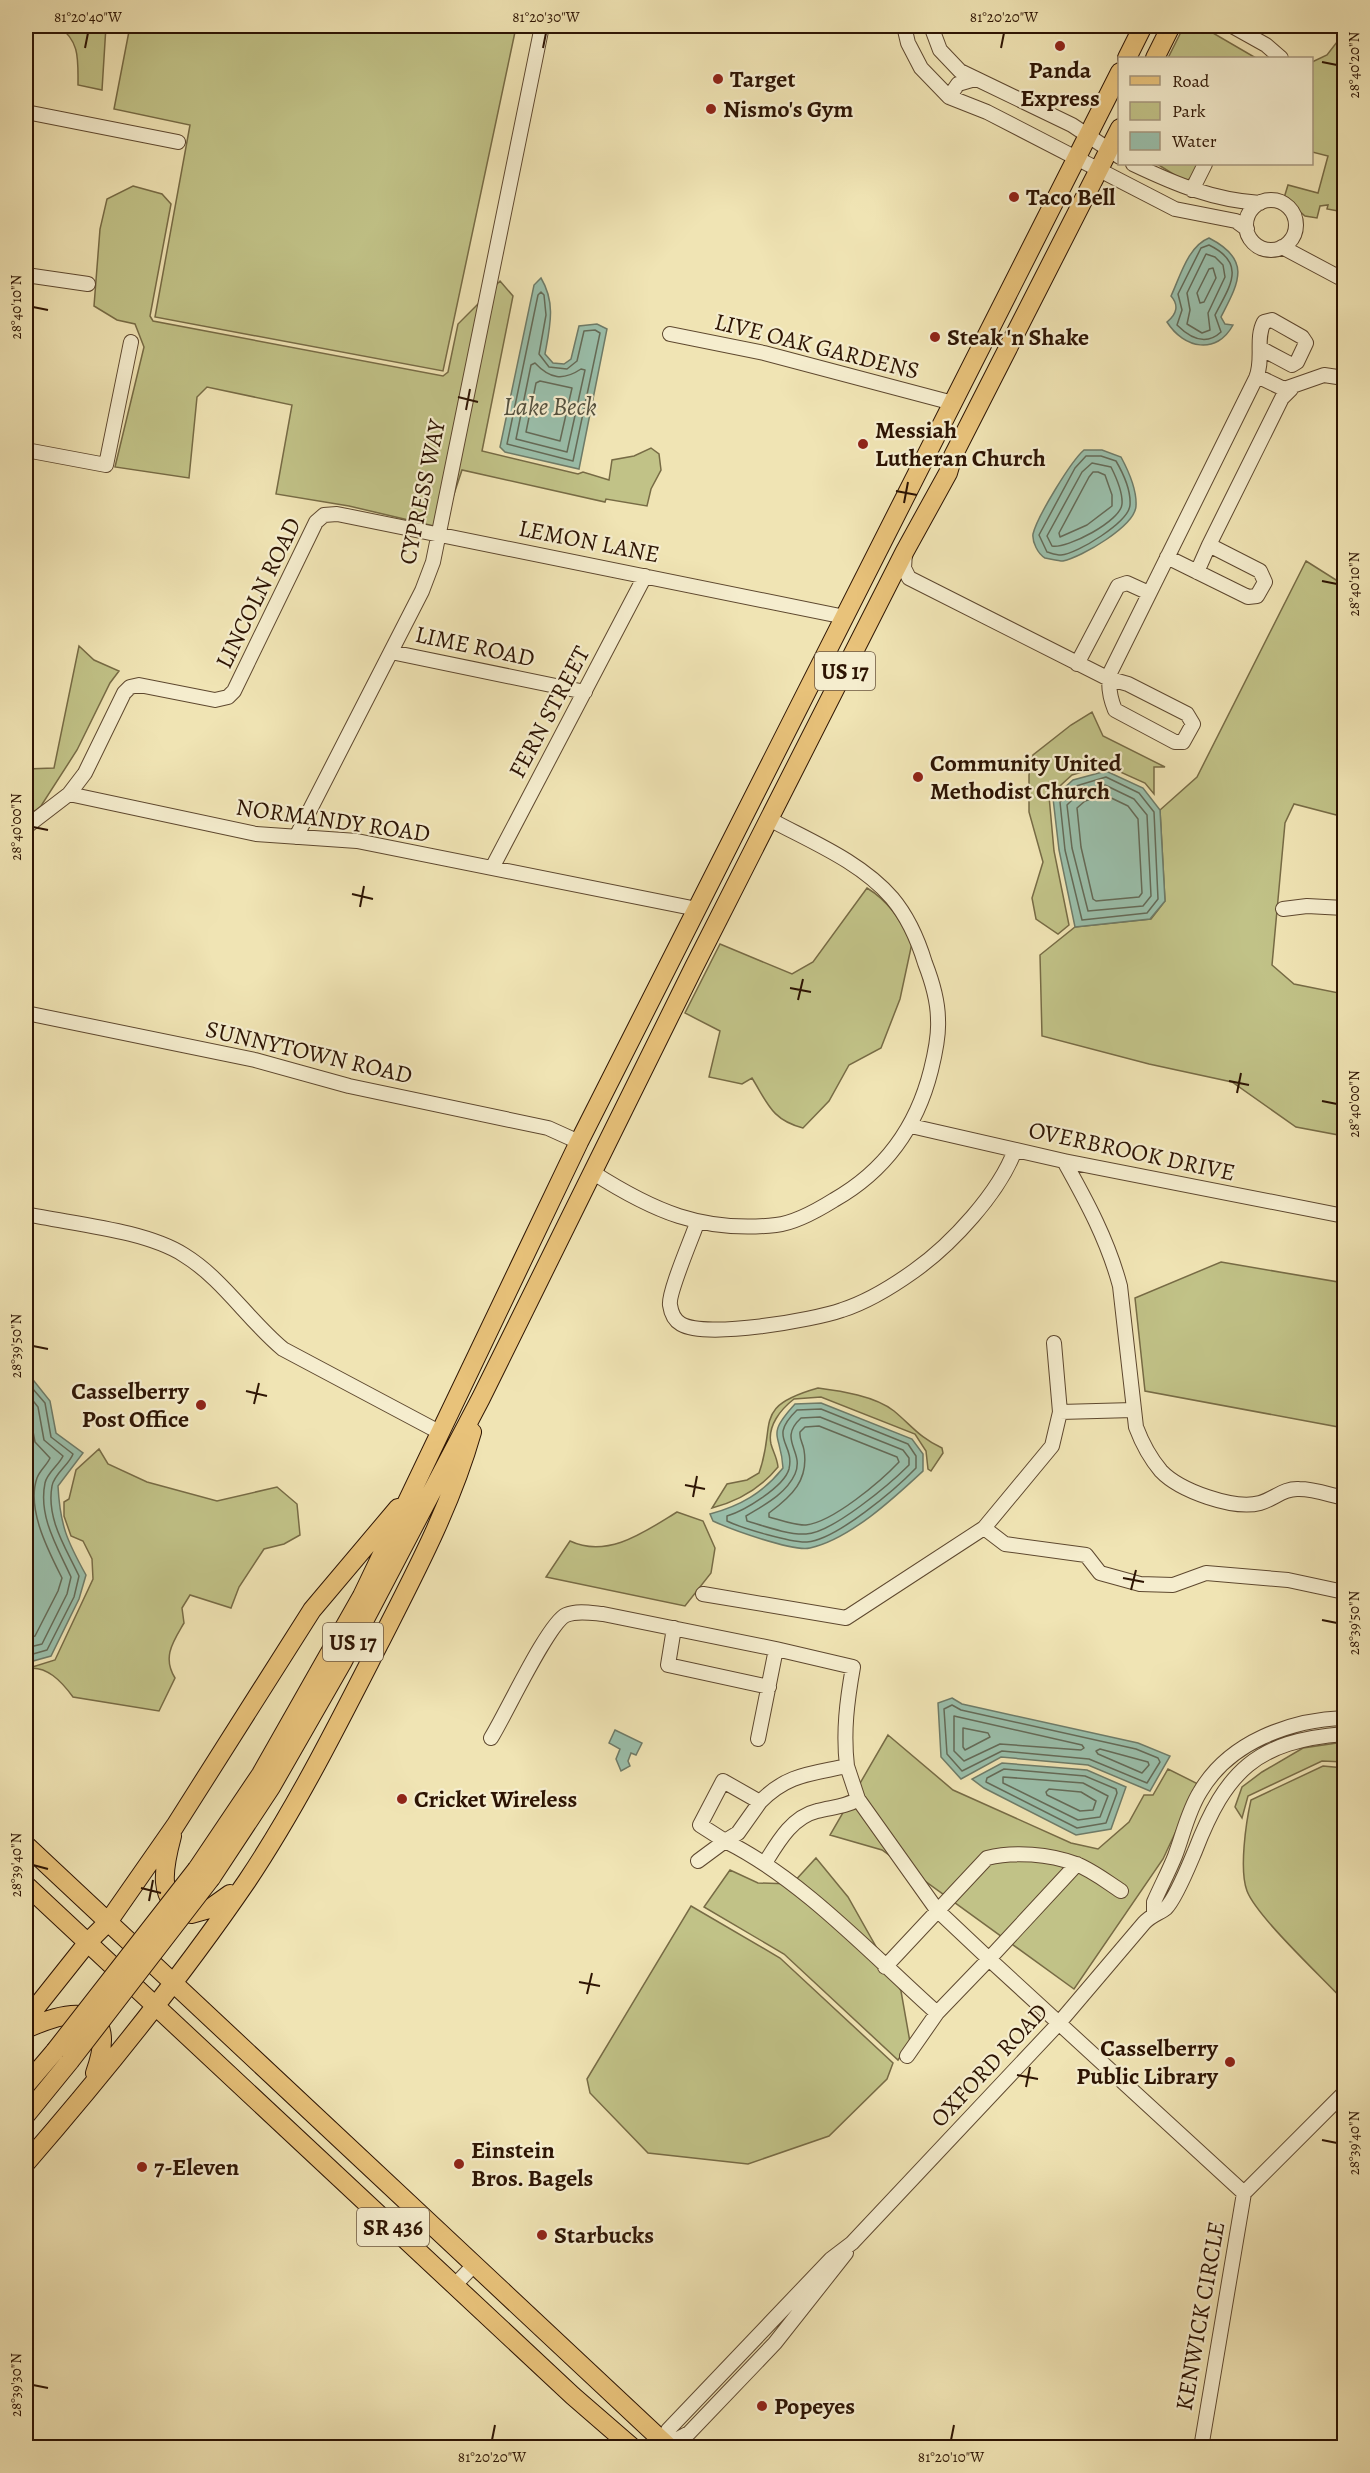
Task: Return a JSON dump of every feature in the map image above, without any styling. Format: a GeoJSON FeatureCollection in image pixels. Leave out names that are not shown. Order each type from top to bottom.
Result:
{"type":"FeatureCollection","features":[{"type":"Feature","properties":{"kind":"main road"},"geometry":{"type":"LineString","coordinates":[[1127,57],[1143,26]]}},
{"type":"Feature","properties":{"kind":"main road"},"geometry":{"type":"LineString","coordinates":[[1156,57],[1171,26]]}},
{"type":"Feature","properties":{"kind":"main road","name":"US 17"},"geometry":{"type":"LineString","coordinates":[[204,1874],[327,1661],[413,1491],[579,1142],[1118,74]]}},
{"type":"Feature","properties":{"kind":"main road","name":"US 17"},"geometry":{"type":"LineString","coordinates":[[26,2115],[62,2056],[271,1787],[342,1663],[481,1398],[694,967],[771,820],[905,551],[948,473],[953,456],[1098,170],[1114,153],[1118,133]]}},
{"type":"Feature","properties":{"kind":"main road"},"geometry":{"type":"LineString","coordinates":[[953,403],[957,428],[953,456]]}},
{"type":"Feature","properties":{"kind":"main road"},"geometry":{"type":"LineString","coordinates":[[875,611],[868,600],[869,590],[897,535],[900,505]]}},
{"type":"Feature","properties":{"kind":"main road"},"geometry":{"type":"LineString","coordinates":[[815,730],[821,692],[847,636],[845,617]]}},
{"type":"Feature","properties":{"kind":"main road"},"geometry":{"type":"LineString","coordinates":[[767,771],[766,796],[771,820]]}},
{"type":"Feature","properties":{"kind":"main road"},"geometry":{"type":"LineString","coordinates":[[694,967],[699,924],[697,909]]}},
{"type":"Feature","properties":{"kind":"main road"},"geometry":{"type":"LineString","coordinates":[[579,1142],[584,1152],[584,1164],[579,1198]]}},
{"type":"Feature","properties":{"kind":"main road"},"geometry":{"type":"LineString","coordinates":[[26,2163],[155,2005],[245,1883],[331,1738],[430,1541],[464,1460],[481,1398]]}},
{"type":"Feature","properties":{"kind":"main road"},"geometry":{"type":"LineString","coordinates":[[26,2020],[88,1942],[108,1922],[175,1826],[312,1610],[413,1491]]}},
{"type":"Feature","properties":{"kind":"main road"},"geometry":{"type":"LineString","coordinates":[[175,1826],[167,1854],[164,1878],[166,1893],[175,1908],[191,1914],[209,1909],[245,1883]]}},
{"type":"Feature","properties":{"kind":"main road","name":"SR 436"},"geometry":{"type":"LineString","coordinates":[[26,1845],[665,2446]]}},
{"type":"Feature","properties":{"kind":"main road","name":"SR 436"},"geometry":{"type":"LineString","coordinates":[[26,1885],[573,2396],[633,2448]]}},
{"type":"Feature","properties":{"kind":"main road"},"geometry":{"type":"LineString","coordinates":[[26,2029],[66,2013],[92,2018],[98,2024],[102,2044],[90,2086]]}},
{"type":"Feature","properties":{"kind":"main road","name":"US 17"},"geometry":{"type":"LineString","coordinates":[[26,2085],[62,2056]]}},
{"type":"Feature","properties":{"kind":"street","name":"CYPRESS WAY"},"geometry":{"type":"LineString","coordinates":[[296,837],[422,591],[433,561],[542,26]]}},
{"type":"Feature","properties":{"kind":"street"},"geometry":{"type":"LineString","coordinates":[[903,26],[908,43],[921,68],[949,97],[987,112],[1175,209],[1236,221],[1247,229],[1257,245],[1271,250],[1287,242],[1298,243],[1344,270]]}},
{"type":"Feature","properties":{"kind":"street"},"geometry":{"type":"LineString","coordinates":[[931,26],[934,39],[949,61],[975,79],[1018,98],[1088,135],[1114,153]]}},
{"type":"Feature","properties":{"kind":"street"},"geometry":{"type":"LineString","coordinates":[[1232,26],[1266,45],[1280,57]]}},
{"type":"Feature","properties":{"kind":"street"},"geometry":{"type":"LineString","coordinates":[[1259,57],[1266,45]]}},
{"type":"Feature","properties":{"kind":"street"},"geometry":{"type":"LineString","coordinates":[[949,97],[958,84],[975,79]]}},
{"type":"Feature","properties":{"kind":"street"},"geometry":{"type":"LineString","coordinates":[[26,112],[178,142]]}},
{"type":"Feature","properties":{"kind":"street"},"geometry":{"type":"LineString","coordinates":[[1135,165],[1192,190],[1230,201],[1260,203],[1277,201],[1291,210],[1296,225],[1287,242]]}},
{"type":"Feature","properties":{"kind":"street"},"geometry":{"type":"LineString","coordinates":[[1192,190],[1204,165]]}},
{"type":"Feature","properties":{"kind":"street"},"geometry":{"type":"LineString","coordinates":[[1247,229],[1250,212],[1260,203]]}},
{"type":"Feature","properties":{"kind":"street"},"geometry":{"type":"LineString","coordinates":[[1287,242],[1344,280]]}},
{"type":"Feature","properties":{"kind":"street"},"geometry":{"type":"LineString","coordinates":[[26,275],[88,284]]}},
{"type":"Feature","properties":{"kind":"street","name":"LIVE OAK GARDENS"},"geometry":{"type":"LineString","coordinates":[[670,334],[764,353],[953,403]]}},
{"type":"Feature","properties":{"kind":"street"},"geometry":{"type":"LineString","coordinates":[[26,450],[106,465],[132,342]]}},
{"type":"Feature","properties":{"kind":"street"},"geometry":{"type":"LineString","coordinates":[[905,551],[904,568],[908,577],[1077,664],[1109,679],[1128,684],[1187,714],[1193,724],[1187,738],[1177,743],[1118,712],[1113,706],[1109,679],[1112,666],[1257,376],[1260,348]]}},
{"type":"Feature","properties":{"kind":"street"},"geometry":{"type":"LineString","coordinates":[[1197,572],[1282,398],[1291,389],[1324,375],[1344,378]]}},
{"type":"Feature","properties":{"kind":"street"},"geometry":{"type":"LineString","coordinates":[[1257,376],[1281,389],[1291,389]]}},
{"type":"Feature","properties":{"kind":"street","name":"LEMON LANE"},"geometry":{"type":"LineString","coordinates":[[324,515],[337,514],[845,617]]}},
{"type":"Feature","properties":{"kind":"street","name":"LINCOLN ROAD"},"geometry":{"type":"LineString","coordinates":[[69,794],[85,773],[124,693],[130,687],[139,685],[215,700],[228,697],[234,691],[316,522],[324,515]]}},
{"type":"Feature","properties":{"kind":"street"},"geometry":{"type":"LineString","coordinates":[[1167,556],[1251,598],[1258,595],[1264,584],[1262,572],[1209,545]]}},
{"type":"Feature","properties":{"kind":"street","name":"FERN STREET"},"geometry":{"type":"LineString","coordinates":[[492,868],[645,576]]}},
{"type":"Feature","properties":{"kind":"street"},"geometry":{"type":"LineString","coordinates":[[1077,664],[1118,586],[1127,583],[1149,592]]}},
{"type":"Feature","properties":{"kind":"street","name":"LIME ROAD"},"geometry":{"type":"LineString","coordinates":[[391,652],[585,692]]}},
{"type":"Feature","properties":{"kind":"street"},"geometry":{"type":"LineString","coordinates":[[26,827],[69,794]]}},
{"type":"Feature","properties":{"kind":"street","name":"NORMANDY ROAD"},"geometry":{"type":"LineString","coordinates":[[69,794],[256,834],[357,841],[697,909]]}},
{"type":"Feature","properties":{"kind":"street"},"geometry":{"type":"LineString","coordinates":[[592,1172],[655,1208],[697,1223],[735,1227],[778,1225],[822,1208],[855,1188],[900,1143],[911,1126],[926,1091],[935,1055],[939,1021],[934,990],[917,939],[899,906],[877,882],[856,867],[771,820]]}},
{"type":"Feature","properties":{"kind":"street"},"geometry":{"type":"LineString","coordinates":[[1283,909],[1306,906],[1344,908]]}},
{"type":"Feature","properties":{"kind":"street","name":"SUNNYTOWN ROAD"},"geometry":{"type":"LineString","coordinates":[[26,1013],[255,1060],[349,1086],[548,1128],[579,1142]]}},
{"type":"Feature","properties":{"kind":"street","name":"OVERBROOK DRIVE"},"geometry":{"type":"LineString","coordinates":[[911,1126],[1064,1161],[1344,1216]]}},
{"type":"Feature","properties":{"kind":"street"},"geometry":{"type":"LineString","coordinates":[[697,1223],[669,1303],[674,1317],[682,1325],[723,1329],[791,1323],[843,1310],[883,1290],[915,1270],[946,1242],[1006,1174],[1015,1150]]}},
{"type":"Feature","properties":{"kind":"street"},"geometry":{"type":"LineString","coordinates":[[1064,1161],[1088,1203],[1114,1265],[1120,1286],[1133,1410],[1142,1445],[1162,1472],[1183,1488],[1245,1505],[1260,1503],[1285,1491],[1299,1489],[1344,1498]]}},
{"type":"Feature","properties":{"kind":"street"},"geometry":{"type":"LineString","coordinates":[[26,1214],[154,1240],[183,1255],[212,1276],[262,1331],[284,1348],[441,1433]]}},
{"type":"Feature","properties":{"kind":"street"},"geometry":{"type":"LineString","coordinates":[[704,1594],[846,1618],[984,1528],[1052,1446],[1060,1412],[1054,1343]]}},
{"type":"Feature","properties":{"kind":"street"},"geometry":{"type":"LineString","coordinates":[[1060,1412],[1133,1410]]}},
{"type":"Feature","properties":{"kind":"street"},"geometry":{"type":"LineString","coordinates":[[984,1528],[1005,1545],[1086,1555],[1100,1573],[1140,1584],[1173,1585],[1206,1573],[1288,1580],[1344,1592]]}},
{"type":"Feature","properties":{"kind":"street"},"geometry":{"type":"LineString","coordinates":[[490,1738],[525,1674],[541,1665],[546,1654],[540,1644],[542,1628],[556,1624],[565,1615],[580,1612],[603,1614],[776,1649],[758,1740]]}},
{"type":"Feature","properties":{"kind":"street"},"geometry":{"type":"LineString","coordinates":[[674,1628],[668,1665],[769,1687]]}},
{"type":"Feature","properties":{"kind":"street","name":"KENWICK CIRCLE"},"geometry":{"type":"LineString","coordinates":[[776,1649],[853,1667],[844,1738],[847,1766],[858,1798],[937,1910],[1244,2193]]}},
{"type":"Feature","properties":{"kind":"street","name":"OXFORD ROAD"},"geometry":{"type":"LineString","coordinates":[[1154,1913],[1154,1902],[1192,1809],[1214,1772],[1234,1754],[1287,1727],[1304,1722],[1344,1718]]}},
{"type":"Feature","properties":{"kind":"street","name":"OXFORD ROAD"},"geometry":{"type":"LineString","coordinates":[[665,2446],[688,2433],[775,2343],[838,2266],[852,2243],[1059,2023],[1154,1913],[1165,1908],[1189,1865],[1210,1811],[1220,1795],[1244,1767],[1298,1740],[1344,1734]]}},
{"type":"Feature","properties":{"kind":"street"},"geometry":{"type":"LineString","coordinates":[[698,1861],[738,1833],[760,1802],[774,1788],[791,1777],[847,1766]]}},
{"type":"Feature","properties":{"kind":"street"},"geometry":{"type":"LineString","coordinates":[[760,1802],[723,1781],[700,1825],[765,1863],[798,1888],[937,2013]]}},
{"type":"Feature","properties":{"kind":"street"},"geometry":{"type":"LineString","coordinates":[[765,1863],[790,1827],[802,1815],[841,1806],[858,1798]]}},
{"type":"Feature","properties":{"kind":"street"},"geometry":{"type":"LineString","coordinates":[[885,1967],[987,1858],[1014,1855],[1045,1857],[1077,1864],[1121,1891]]}},
{"type":"Feature","properties":{"kind":"street"},"geometry":{"type":"LineString","coordinates":[[907,2056],[937,2013],[1077,1864]]}},
{"type":"Feature","properties":{"kind":"street","name":"KENWICK CIRCLE"},"geometry":{"type":"LineString","coordinates":[[1201,2448],[1244,2193],[1344,2093]]}},
{"type":"Feature","properties":{"kind":"street"},"geometry":{"type":"LineString","coordinates":[[455,2285],[474,2265]]}},
{"type":"Feature","properties":{"kind":"green space"},"geometry":{"type":"Polygon","coordinates":[[[58,26],[106,26],[102,90],[78,85],[74,44],[58,26]]]}},
{"type":"Feature","properties":{"kind":"green space"},"geometry":{"type":"Polygon","coordinates":[[[130,26],[478,26],[515,32],[443,371],[155,317],[190,125],[114,109],[130,26]]]}},
{"type":"Feature","properties":{"kind":"green space"},"geometry":{"type":"Polygon","coordinates":[[[1184,26],[1201,26],[1254,57],[1168,57],[1184,26]]]}},
{"type":"Feature","properties":{"kind":"green space"},"geometry":{"type":"Polygon","coordinates":[[[1344,33],[1344,212],[1327,209],[1328,205],[1320,206],[1317,218],[1305,216],[1284,198],[1288,185],[1318,193],[1328,156],[1313,152],[1313,62],[1327,55],[1344,33]]]}},
{"type":"Feature","properties":{"kind":"green space"},"geometry":{"type":"Polygon","coordinates":[[[1159,165],[1204,165],[1186,182],[1159,165]]]}},
{"type":"Feature","properties":{"kind":"green space"},"geometry":{"type":"Polygon","coordinates":[[[133,186],[162,194],[171,204],[150,316],[153,321],[443,376],[448,372],[458,324],[480,302],[434,526],[349,506],[276,494],[292,405],[207,387],[197,397],[189,478],[115,467],[144,347],[135,324],[117,320],[94,306],[100,229],[107,199],[133,186]]]}},
{"type":"Feature","properties":{"kind":"green space"},"geometry":{"type":"Polygon","coordinates":[[[500,281],[513,296],[482,451],[578,474],[583,472],[609,480],[612,460],[634,456],[651,448],[659,454],[661,470],[651,489],[647,506],[606,499],[605,502],[462,470],[448,512],[494,287],[500,281]]]}},
{"type":"Feature","properties":{"kind":"green space"},"geometry":{"type":"Polygon","coordinates":[[[1306,561],[1344,585],[1344,817],[1294,804],[1285,823],[1272,965],[1294,984],[1344,994],[1344,1136],[1296,1127],[1232,1082],[1149,1064],[1042,1036],[1040,955],[1075,927],[1151,919],[1165,901],[1160,810],[1197,777],[1306,561]]]}},
{"type":"Feature","properties":{"kind":"green space"},"geometry":{"type":"Polygon","coordinates":[[[79,646],[94,660],[119,671],[110,683],[77,750],[41,806],[26,818],[26,769],[54,768],[79,646]]]}},
{"type":"Feature","properties":{"kind":"green space"},"geometry":{"type":"Polygon","coordinates":[[[1092,712],[1103,736],[1165,767],[1154,767],[1154,794],[1145,783],[1105,765],[1072,775],[1049,796],[1054,851],[1069,925],[1058,934],[1036,919],[1032,898],[1043,862],[1029,812],[1029,775],[1033,755],[1071,725],[1092,712]]]}},
{"type":"Feature","properties":{"kind":"green space"},"geometry":{"type":"Polygon","coordinates":[[[867,888],[888,905],[912,943],[900,999],[881,1048],[849,1065],[829,1101],[803,1128],[777,1116],[752,1078],[742,1084],[709,1077],[720,1031],[685,1013],[720,944],[792,974],[813,962],[867,888]]]}},
{"type":"Feature","properties":{"kind":"green space"},"geometry":{"type":"Polygon","coordinates":[[[1221,1262],[1344,1283],[1344,1428],[1145,1391],[1135,1298],[1221,1262]]]}},
{"type":"Feature","properties":{"kind":"green space"},"geometry":{"type":"Polygon","coordinates":[[[818,1388],[858,1395],[886,1406],[922,1436],[942,1448],[943,1453],[931,1471],[928,1469],[926,1451],[915,1434],[821,1397],[794,1399],[780,1413],[771,1431],[771,1444],[778,1467],[749,1493],[712,1508],[727,1484],[747,1480],[759,1473],[770,1419],[775,1410],[783,1402],[818,1388]]]}},
{"type":"Feature","properties":{"kind":"green space"},"geometry":{"type":"Polygon","coordinates":[[[99,1449],[108,1464],[147,1482],[217,1501],[277,1487],[297,1504],[300,1535],[284,1544],[264,1549],[239,1587],[231,1608],[190,1595],[182,1608],[184,1623],[170,1650],[169,1663],[175,1678],[159,1711],[73,1697],[59,1680],[47,1672],[33,1668],[26,1669],[55,1660],[93,1579],[92,1559],[83,1541],[71,1536],[64,1516],[64,1502],[69,1499],[76,1470],[99,1449]]]}},
{"type":"Feature","properties":{"kind":"green space"},"geometry":{"type":"Polygon","coordinates":[[[677,1512],[703,1521],[715,1548],[711,1573],[685,1606],[546,1577],[570,1541],[584,1546],[612,1545],[640,1534],[677,1512]]]}},
{"type":"Feature","properties":{"kind":"green space"},"geometry":{"type":"Polygon","coordinates":[[[888,1735],[953,1790],[1071,1843],[1098,1849],[1129,1822],[1144,1795],[1153,1795],[1168,1769],[1198,1784],[1163,1859],[1074,1989],[882,1850],[830,1835],[888,1735]]]}},
{"type":"Feature","properties":{"kind":"green space"},"geometry":{"type":"Polygon","coordinates":[[[1344,1744],[1344,1762],[1322,1761],[1248,1796],[1242,1818],[1235,1807],[1242,1787],[1262,1772],[1303,1748],[1344,1744]]]}},
{"type":"Feature","properties":{"kind":"green space"},"geometry":{"type":"Polygon","coordinates":[[[1323,1766],[1344,1768],[1344,2001],[1263,1916],[1247,1891],[1244,1871],[1245,1833],[1251,1800],[1323,1766]]]}},
{"type":"Feature","properties":{"kind":"green space"},"geometry":{"type":"Polygon","coordinates":[[[816,1858],[848,1897],[901,1991],[910,2042],[898,2060],[784,1954],[704,1907],[730,1870],[758,1883],[792,1884],[816,1858]]]}},
{"type":"Feature","properties":{"kind":"green space"},"geometry":{"type":"Polygon","coordinates":[[[691,1906],[780,1958],[893,2063],[887,2079],[829,2136],[748,2164],[648,2153],[590,2093],[587,2079],[691,1906]]]}},
{"type":"Feature","properties":{"kind":"water"},"geometry":{"type":"Polygon","coordinates":[[[1209,238],[1223,246],[1232,255],[1238,273],[1233,293],[1221,317],[1225,324],[1233,325],[1218,341],[1200,345],[1182,338],[1167,322],[1175,313],[1176,306],[1171,296],[1190,255],[1195,248],[1209,238]]]}},
{"type":"Feature","properties":{"kind":"water","name":"Lake Beck"},"geometry":{"type":"Polygon","coordinates":[[[541,278],[549,296],[551,315],[545,354],[553,363],[564,364],[571,359],[579,326],[597,324],[607,329],[579,469],[505,452],[500,447],[534,285],[541,278]]]}},
{"type":"Feature","properties":{"kind":"water"},"geometry":{"type":"Polygon","coordinates":[[[1084,450],[1102,450],[1121,457],[1134,487],[1136,506],[1127,522],[1117,531],[1082,554],[1063,561],[1045,558],[1033,541],[1033,534],[1047,503],[1084,450]]]}},
{"type":"Feature","properties":{"kind":"water"},"geometry":{"type":"Polygon","coordinates":[[[1106,771],[1143,788],[1160,810],[1165,901],[1150,919],[1075,927],[1059,850],[1053,798],[1073,780],[1106,771]]]}},
{"type":"Feature","properties":{"kind":"water"},"geometry":{"type":"Polygon","coordinates":[[[26,1371],[50,1401],[56,1433],[83,1453],[58,1486],[66,1532],[86,1575],[79,1599],[51,1656],[26,1663],[26,1371]]]}},
{"type":"Feature","properties":{"kind":"water"},"geometry":{"type":"Polygon","coordinates":[[[821,1403],[912,1439],[923,1454],[923,1471],[856,1527],[810,1548],[790,1547],[713,1521],[710,1514],[750,1497],[767,1485],[783,1468],[777,1429],[795,1404],[821,1403]]]}},
{"type":"Feature","properties":{"kind":"water"},"geometry":{"type":"Polygon","coordinates":[[[952,1698],[962,1704],[1138,1743],[1170,1756],[1150,1791],[1088,1765],[1001,1757],[961,1779],[941,1757],[938,1703],[952,1698]]]}},
{"type":"Feature","properties":{"kind":"water"},"geometry":{"type":"Polygon","coordinates":[[[615,1730],[642,1743],[636,1755],[631,1753],[628,1761],[630,1766],[621,1771],[616,1759],[620,1749],[609,1743],[615,1730]]]}},
{"type":"Feature","properties":{"kind":"water"},"geometry":{"type":"Polygon","coordinates":[[[1002,1763],[1087,1770],[1126,1787],[1111,1829],[1076,1835],[984,1788],[972,1779],[1002,1763]]]}},
{"type":"Feature","properties":{"kind":"place","name":"Panda Express"},"geometry":{"type":"Point","coordinates":[1060,46]}},
{"type":"Feature","properties":{"kind":"place","name":"Target"},"geometry":{"type":"Point","coordinates":[718,79]}},
{"type":"Feature","properties":{"kind":"place","name":"Nismo's Gym"},"geometry":{"type":"Point","coordinates":[711,109]}},
{"type":"Feature","properties":{"kind":"place","name":"Taco Bell"},"geometry":{"type":"Point","coordinates":[1014,197]}},
{"type":"Feature","properties":{"kind":"place","name":"Steak 'n Shake"},"geometry":{"type":"Point","coordinates":[935,337]}},
{"type":"Feature","properties":{"kind":"place","name":"Messiah Lutheran Church"},"geometry":{"type":"Point","coordinates":[863,444]}},
{"type":"Feature","properties":{"kind":"place","name":"Community United Methodist Church"},"geometry":{"type":"Point","coordinates":[918,777]}},
{"type":"Feature","properties":{"kind":"place","name":"Casselberry Post Office"},"geometry":{"type":"Point","coordinates":[201,1405]}},
{"type":"Feature","properties":{"kind":"place","name":"Cricket Wireless"},"geometry":{"type":"Point","coordinates":[402,1799]}},
{"type":"Feature","properties":{"kind":"place","name":"Casselberry Public Library"},"geometry":{"type":"Point","coordinates":[1230,2062]}},
{"type":"Feature","properties":{"kind":"place","name":"Einstein Bros. Bagels"},"geometry":{"type":"Point","coordinates":[459,2164]}},
{"type":"Feature","properties":{"kind":"place","name":"7-Eleven"},"geometry":{"type":"Point","coordinates":[142,2167]}},
{"type":"Feature","properties":{"kind":"place","name":"Starbucks"},"geometry":{"type":"Point","coordinates":[542,2235]}},
{"type":"Feature","properties":{"kind":"place","name":"Popeyes"},"geometry":{"type":"Point","coordinates":[762,2406]}}]}
